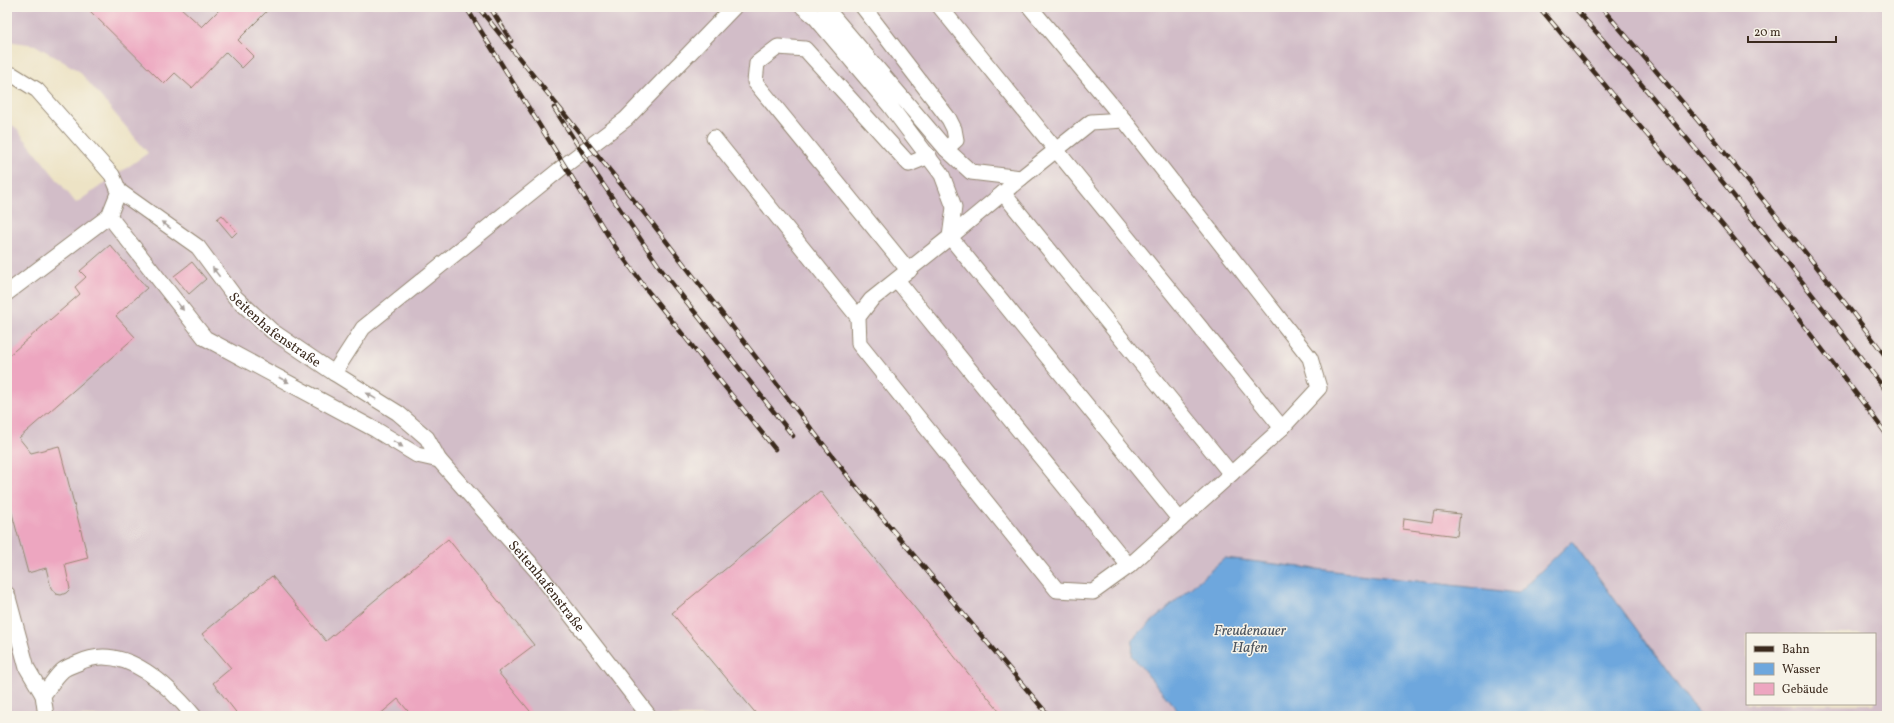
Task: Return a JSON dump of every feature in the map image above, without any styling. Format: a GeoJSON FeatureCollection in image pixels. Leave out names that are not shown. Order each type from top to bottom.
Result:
{"type":"FeatureCollection","features":[{"type":"Feature","properties":{"kind":"lane"},"geometry":{"type":"LineString","coordinates":[[334,373],[363,328],[564,166],[626,119],[734,7]]}},
{"type":"Feature","properties":{"kind":"lane"},"geometry":{"type":"LineString","coordinates":[[803,7],[815,17],[890,106],[942,175],[954,207],[950,237],[1180,520]]}},
{"type":"Feature","properties":{"kind":"lane"},"geometry":{"type":"LineString","coordinates":[[825,7],[946,149],[971,172],[1021,178]]}},
{"type":"Feature","properties":{"kind":"lane"},"geometry":{"type":"LineString","coordinates":[[863,7],[949,119],[954,129],[956,140],[946,149]]}},
{"type":"Feature","properties":{"kind":"lane"},"geometry":{"type":"LineString","coordinates":[[940,7],[1282,428]]}},
{"type":"Feature","properties":{"kind":"lane"},"geometry":{"type":"LineString","coordinates":[[714,138],[858,316],[859,344],[1057,590],[1093,592],[1129,566],[1282,428],[1319,388],[1310,358],[1124,120],[1030,7]]}},
{"type":"Feature","properties":{"kind":"lane"},"geometry":{"type":"LineString","coordinates":[[929,156],[909,164],[805,50],[778,46],[757,63],[755,82],[1129,566]]}},
{"type":"Feature","properties":{"kind":"lane","name":"Seitenhafenstraße"},"geometry":{"type":"LineString","coordinates":[[7,74],[13,75],[37,90],[112,175],[119,191],[198,248],[235,297],[272,331],[334,373],[398,413],[426,438],[439,460],[537,571],[649,716]]}},
{"type":"Feature","properties":{"kind":"lane"},"geometry":{"type":"LineString","coordinates":[[858,316],[871,300],[1091,122],[1124,120]]}},
{"type":"Feature","properties":{"kind":"lane"},"geometry":{"type":"LineString","coordinates":[[7,293],[109,216],[119,191]]}},
{"type":"Feature","properties":{"kind":"lane"},"geometry":{"type":"LineString","coordinates":[[1003,193],[1231,474]]}},
{"type":"Feature","properties":{"kind":"lane"},"geometry":{"type":"LineString","coordinates":[[109,216],[205,338],[376,430],[417,455],[439,460]]}},
{"type":"Feature","properties":{"kind":"lane"},"geometry":{"type":"LineString","coordinates":[[7,594],[27,668],[43,695],[46,716]]}},
{"type":"Feature","properties":{"kind":"lane"},"geometry":{"type":"LineString","coordinates":[[43,695],[62,670],[87,659],[114,657],[147,671],[176,694],[194,716]]}},
{"type":"Feature","properties":{"kind":"shaded area"},"geometry":{"type":"Polygon","coordinates":[[[7,7],[1887,7],[1887,716],[1700,716],[1572,541],[1518,593],[1225,558],[1132,656],[1182,716],[7,716],[7,122],[15,127],[76,203],[148,153],[79,71],[35,45],[7,41],[7,7]]]}},
{"type":"Feature","properties":{"kind":"water","name":"Freudenauer Hafen"},"geometry":{"type":"Polygon","coordinates":[[[1572,541],[1700,716],[1182,716],[1132,656],[1133,638],[1225,558],[1518,593],[1572,541]]]}},
{"type":"Feature","properties":{"kind":"building"},"geometry":{"type":"Polygon","coordinates":[[[86,7],[180,7],[202,27],[222,7],[271,7],[238,40],[254,56],[242,68],[226,52],[192,88],[175,73],[164,84],[86,7]]]}},
{"type":"Feature","properties":{"kind":"building"},"geometry":{"type":"Polygon","coordinates":[[[222,215],[237,232],[232,237],[217,219],[222,215]]]}},
{"type":"Feature","properties":{"kind":"building"},"geometry":{"type":"Polygon","coordinates":[[[110,245],[147,288],[116,316],[135,337],[19,438],[31,453],[59,446],[88,558],[65,564],[70,589],[61,595],[56,594],[51,588],[46,568],[28,573],[7,495],[7,357],[80,294],[75,287],[86,277],[80,271],[110,245]]]}},
{"type":"Feature","properties":{"kind":"building"},"geometry":{"type":"Polygon","coordinates":[[[192,262],[206,279],[189,294],[174,276],[192,262]]]}},
{"type":"Feature","properties":{"kind":"building"},"geometry":{"type":"Polygon","coordinates":[[[820,491],[1003,716],[758,716],[672,613],[820,491]]]}},
{"type":"Feature","properties":{"kind":"building"},"geometry":{"type":"Polygon","coordinates":[[[1434,511],[1460,514],[1457,536],[1403,529],[1404,518],[1432,522],[1434,511]]]}},
{"type":"Feature","properties":{"kind":"building"},"geometry":{"type":"Polygon","coordinates":[[[448,539],[534,645],[498,672],[534,716],[412,716],[398,699],[378,716],[239,716],[213,683],[231,668],[202,634],[272,576],[326,641],[448,539]]]}},
{"type":"Feature","properties":{"kind":"railway"},"geometry":{"type":"LineString","coordinates":[[466,7],[614,245],[647,290],[775,449]]}},
{"type":"Feature","properties":{"kind":"railway"},"geometry":{"type":"LineString","coordinates":[[478,7],[649,219],[854,484],[1049,716]]}},
{"type":"Feature","properties":{"kind":"railway"},"geometry":{"type":"LineString","coordinates":[[490,7],[511,41]]}},
{"type":"Feature","properties":{"kind":"railway"},"geometry":{"type":"LineString","coordinates":[[1539,7],[1760,271],[1846,380],[1887,435]]}},
{"type":"Feature","properties":{"kind":"railway"},"geometry":{"type":"LineString","coordinates":[[1574,7],[1695,148],[1811,293],[1887,392]]}},
{"type":"Feature","properties":{"kind":"railway"},"geometry":{"type":"LineString","coordinates":[[1601,7],[1747,180],[1818,268],[1887,358]]}},
{"type":"Feature","properties":{"kind":"railway"},"geometry":{"type":"LineString","coordinates":[[554,108],[596,174],[663,272],[793,436]]}}]}
